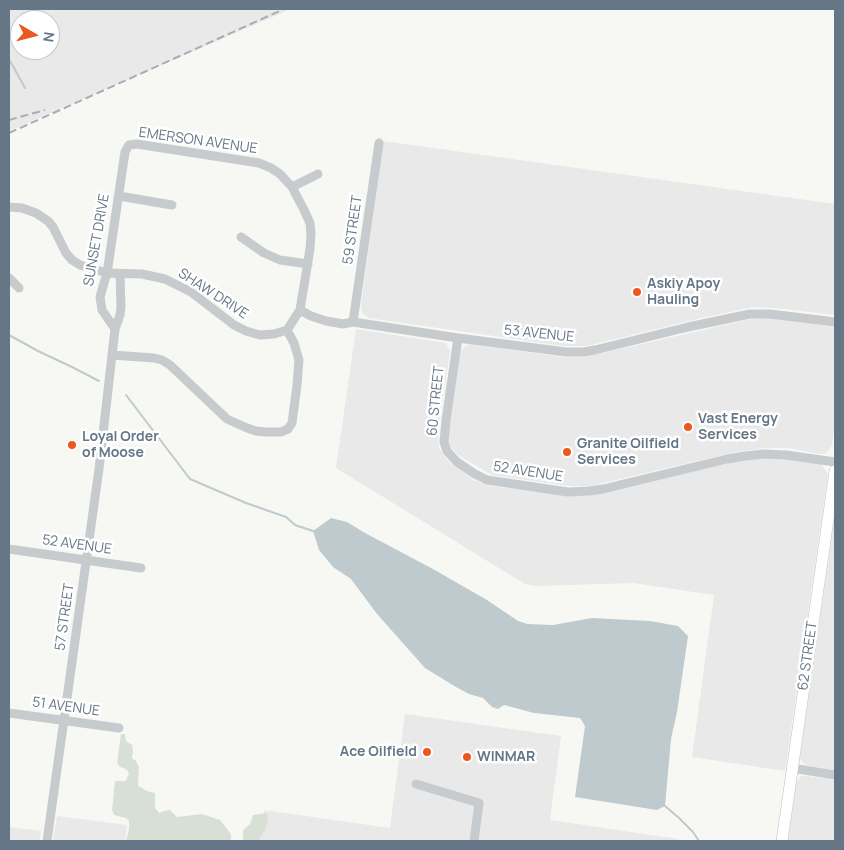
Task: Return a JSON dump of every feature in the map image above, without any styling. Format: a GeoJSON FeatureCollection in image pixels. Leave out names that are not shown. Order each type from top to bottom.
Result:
{"type":"FeatureCollection","features":[{"type":"Feature","properties":{"kind":"main road","name":"62 STREET"},"geometry":{"type":"LineString","coordinates":[[782,841],[835,471]]}},
{"type":"Feature","properties":{"kind":"street","name":"59 STREET"},"geometry":{"type":"LineString","coordinates":[[353,322],[379,143]]}},
{"type":"Feature","properties":{"kind":"street","name":"EMERSON AVENUE"},"geometry":{"type":"LineString","coordinates":[[125,152],[130,145],[137,144],[259,163],[280,174],[292,187],[310,223],[310,249],[300,310]]}},
{"type":"Feature","properties":{"kind":"street","name":"SUNSET DRIVE"},"geometry":{"type":"LineString","coordinates":[[114,329],[102,310],[100,296],[107,273],[125,152]]}},
{"type":"Feature","properties":{"kind":"street"},"geometry":{"type":"LineString","coordinates":[[292,187],[318,174]]}},
{"type":"Feature","properties":{"kind":"street"},"geometry":{"type":"LineString","coordinates":[[119,196],[172,205]]}},
{"type":"Feature","properties":{"kind":"street","name":"SHAW DRIVE"},"geometry":{"type":"LineString","coordinates":[[9,206],[36,213],[48,221],[72,260],[80,265],[107,273],[142,274],[165,279],[191,292],[246,331],[260,335],[274,334],[287,330]]}},
{"type":"Feature","properties":{"kind":"street"},"geometry":{"type":"LineString","coordinates":[[241,237],[264,253],[280,260],[308,264]]}},
{"type":"Feature","properties":{"kind":"street","name":"SUNSET DRIVE"},"geometry":{"type":"LineString","coordinates":[[107,397],[114,329],[121,307],[120,274]]}},
{"type":"Feature","properties":{"kind":"street"},"geometry":{"type":"LineString","coordinates":[[9,278],[19,288]]}},
{"type":"Feature","properties":{"kind":"street","name":"53 AVENUE"},"geometry":{"type":"LineString","coordinates":[[300,310],[326,321],[343,324],[353,322],[566,352],[584,352],[750,314],[770,314],[835,322]]}},
{"type":"Feature","properties":{"kind":"street"},"geometry":{"type":"LineString","coordinates":[[112,355],[162,360],[170,365],[227,419],[256,431],[281,432],[288,429],[292,423],[299,360],[294,343],[287,330],[300,310]]}},
{"type":"Feature","properties":{"kind":"street","name":"60 STREET"},"geometry":{"type":"LineString","coordinates":[[457,462],[448,451],[444,442],[458,338]]}},
{"type":"Feature","properties":{"kind":"street","name":"57 STREET"},"geometry":{"type":"LineString","coordinates":[[47,841],[87,560],[107,397]]}},
{"type":"Feature","properties":{"kind":"street","name":"52 AVENUE"},"geometry":{"type":"LineString","coordinates":[[457,462],[487,480],[568,492],[603,489],[745,456],[786,454],[835,462]]}},
{"type":"Feature","properties":{"kind":"street","name":"52 AVENUE"},"geometry":{"type":"LineString","coordinates":[[9,549],[141,568]]}},
{"type":"Feature","properties":{"kind":"street","name":"51 AVENUE"},"geometry":{"type":"LineString","coordinates":[[9,712],[119,728]]}},
{"type":"Feature","properties":{"kind":"street"},"geometry":{"type":"LineString","coordinates":[[792,768],[835,775]]}},
{"type":"Feature","properties":{"kind":"street"},"geometry":{"type":"LineString","coordinates":[[416,784],[479,803],[474,841]]}},
{"type":"Feature","properties":{"kind":"shaded area"},"geometry":{"type":"Polygon","coordinates":[[[9,9],[291,9],[9,131],[9,9]]]}},
{"type":"Feature","properties":{"kind":"shaded area"},"geometry":{"type":"Polygon","coordinates":[[[383,141],[835,204],[835,315],[753,307],[587,346],[564,346],[368,318],[362,313],[361,306],[383,141]]]}},
{"type":"Feature","properties":{"kind":"shaded area"},"geometry":{"type":"Polygon","coordinates":[[[766,317],[835,327],[835,420],[832,445],[826,453],[820,454],[789,448],[764,448],[731,453],[590,486],[568,486],[492,475],[458,455],[451,447],[448,437],[460,353],[469,344],[563,357],[585,357],[766,317]]]}},
{"type":"Feature","properties":{"kind":"shaded area"},"geometry":{"type":"Polygon","coordinates":[[[356,329],[446,343],[450,351],[438,432],[439,448],[448,461],[474,480],[489,486],[581,496],[616,490],[741,460],[786,458],[821,464],[828,474],[785,771],[692,757],[714,595],[633,583],[537,586],[525,584],[336,468],[356,329]]]}},
{"type":"Feature","properties":{"kind":"shaded area"},"geometry":{"type":"Polygon","coordinates":[[[835,516],[835,770],[809,766],[803,763],[800,758],[835,516]]]}},
{"type":"Feature","properties":{"kind":"shaded area"},"geometry":{"type":"Polygon","coordinates":[[[331,518],[347,522],[433,569],[487,600],[518,621],[528,624],[553,625],[592,618],[650,621],[678,626],[688,636],[677,712],[671,739],[665,806],[657,810],[575,797],[585,726],[580,718],[534,713],[504,705],[498,709],[492,707],[483,698],[469,694],[425,668],[377,614],[351,579],[333,567],[319,550],[313,531],[331,518]]]}},
{"type":"Feature","properties":{"kind":"shaded area"},"geometry":{"type":"Polygon","coordinates":[[[405,714],[561,736],[550,820],[678,839],[679,841],[260,841],[264,810],[390,828],[405,714]]]}},
{"type":"Feature","properties":{"kind":"shaded area"},"geometry":{"type":"Polygon","coordinates":[[[121,734],[125,734],[126,741],[132,745],[132,758],[139,767],[138,786],[155,793],[155,808],[159,813],[170,810],[177,817],[202,814],[220,820],[231,834],[231,841],[126,841],[129,821],[126,818],[114,815],[112,810],[115,781],[126,781],[129,773],[117,763],[121,734]]]}},
{"type":"Feature","properties":{"kind":"shaded area"},"geometry":{"type":"Polygon","coordinates":[[[801,776],[835,780],[835,841],[788,841],[796,783],[801,776]]]}},
{"type":"Feature","properties":{"kind":"shaded area"},"geometry":{"type":"Polygon","coordinates":[[[267,813],[268,821],[260,841],[243,841],[243,830],[250,824],[253,815],[267,813]]]}},
{"type":"Feature","properties":{"kind":"shaded area"},"geometry":{"type":"Polygon","coordinates":[[[57,816],[127,825],[125,841],[53,841],[57,816]]]}},
{"type":"Feature","properties":{"kind":"shaded area"},"geometry":{"type":"Polygon","coordinates":[[[9,827],[41,831],[40,841],[9,841],[9,827]]]}},
{"type":"Feature","properties":{"kind":"waterway"},"geometry":{"type":"LineString","coordinates":[[9,59],[25,88]]}},
{"type":"Feature","properties":{"kind":"waterway"},"geometry":{"type":"LineString","coordinates":[[9,335],[99,381]]}},
{"type":"Feature","properties":{"kind":"waterway"},"geometry":{"type":"LineString","coordinates":[[126,395],[190,479],[246,503],[286,517],[295,525],[313,531]]}},
{"type":"Feature","properties":{"kind":"waterway"},"geometry":{"type":"LineString","coordinates":[[665,806],[693,832],[699,841]]}},
{"type":"Feature","properties":{"kind":"railway"},"geometry":{"type":"LineString","coordinates":[[9,133],[284,9]]}},
{"type":"Feature","properties":{"kind":"railway"},"geometry":{"type":"LineString","coordinates":[[9,120],[45,110]]}},
{"type":"Feature","properties":{"kind":"place","name":"Askiy Apoy Hauling"},"geometry":{"type":"Point","coordinates":[637,292]}},
{"type":"Feature","properties":{"kind":"place","name":"Vast Energy Services"},"geometry":{"type":"Point","coordinates":[688,427]}},
{"type":"Feature","properties":{"kind":"place","name":"Loyal Order of Moose"},"geometry":{"type":"Point","coordinates":[72,445]}},
{"type":"Feature","properties":{"kind":"place","name":"Granite Oilfield Services"},"geometry":{"type":"Point","coordinates":[567,452]}},
{"type":"Feature","properties":{"kind":"place","name":"Ace Oilfield"},"geometry":{"type":"Point","coordinates":[427,752]}},
{"type":"Feature","properties":{"kind":"place","name":"WINMAR"},"geometry":{"type":"Point","coordinates":[467,757]}}]}
